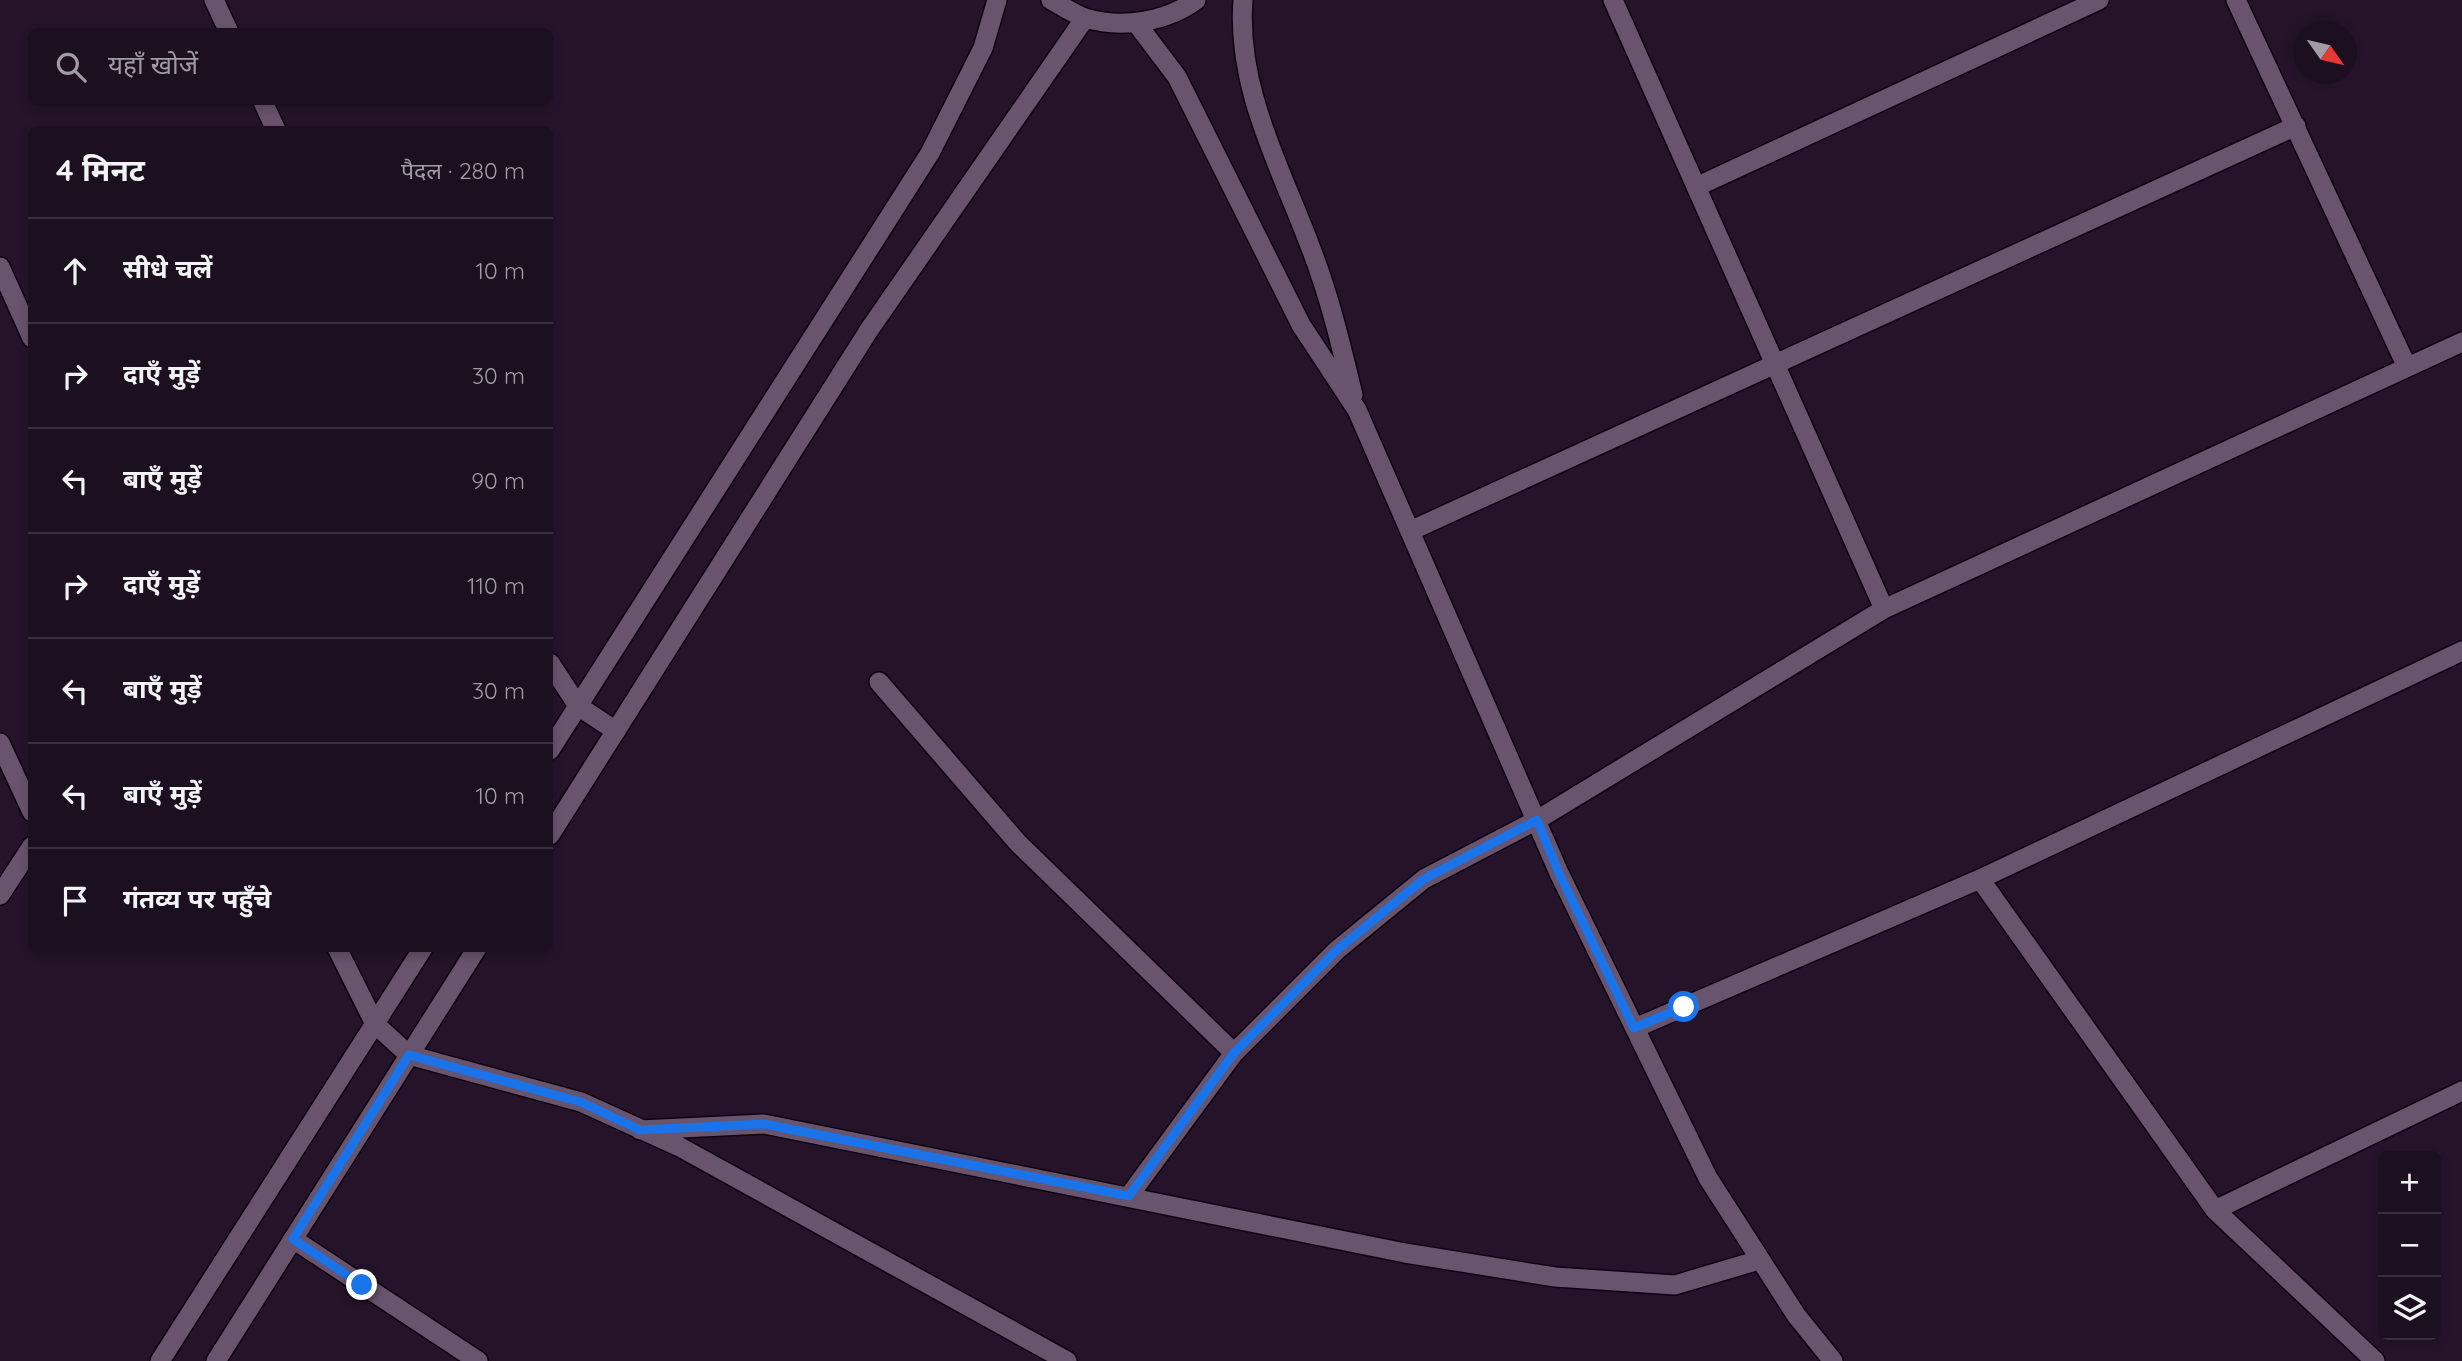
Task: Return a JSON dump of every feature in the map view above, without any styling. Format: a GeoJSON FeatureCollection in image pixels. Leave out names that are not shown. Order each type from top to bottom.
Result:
{"type":"FeatureCollection","features":[{"type":"Feature","properties":{"kind":"street"},"geometry":{"type":"LineString","coordinates":[[214,0],[227,28]]}},
{"type":"Feature","properties":{"kind":"street"},"geometry":{"type":"LineString","coordinates":[[553,746],[930,153],[983,48],[998,0]]}},
{"type":"Feature","properties":{"kind":"street"},"geometry":{"type":"LineString","coordinates":[[1051,0],[1085,18],[1137,24],[1181,11],[1196,0]]}},
{"type":"Feature","properties":{"kind":"street"},"geometry":{"type":"LineString","coordinates":[[1243,0],[1241,24],[1255,108],[1315,261],[1336,323],[1357,410]]}},
{"type":"Feature","properties":{"kind":"street"},"geometry":{"type":"LineString","coordinates":[[1613,0],[1884,609]]}},
{"type":"Feature","properties":{"kind":"street"},"geometry":{"type":"LineString","coordinates":[[1696,187],[2099,0]]}},
{"type":"Feature","properties":{"kind":"street"},"geometry":{"type":"LineString","coordinates":[[2236,0],[2407,367]]}},
{"type":"Feature","properties":{"kind":"street"},"geometry":{"type":"LineString","coordinates":[[553,830],[869,330],[1085,18]]}},
{"type":"Feature","properties":{"kind":"street"},"geometry":{"type":"LineString","coordinates":[[1137,24],[1177,77],[1301,325],[1357,410],[1559,873],[1708,1178],[1759,1260],[1833,1361]]}},
{"type":"Feature","properties":{"kind":"street"},"geometry":{"type":"LineString","coordinates":[[264,105],[274,126]]}},
{"type":"Feature","properties":{"kind":"street"},"geometry":{"type":"LineString","coordinates":[[1410,531],[2296,127]]}},
{"type":"Feature","properties":{"kind":"street"},"geometry":{"type":"LineString","coordinates":[[0,267],[28,329]]}},
{"type":"Feature","properties":{"kind":"street"},"geometry":{"type":"LineString","coordinates":[[1129,1196],[1234,1053],[1337,950],[1424,879],[1537,820],[1884,609],[2462,342]]}},
{"type":"Feature","properties":{"kind":"street"},"geometry":{"type":"LineString","coordinates":[[1634,1028],[1980,879],[2462,651]]}},
{"type":"Feature","properties":{"kind":"street"},"geometry":{"type":"LineString","coordinates":[[553,668],[578,706],[616,730]]}},
{"type":"Feature","properties":{"kind":"street"},"geometry":{"type":"LineString","coordinates":[[879,682],[1018,843],[1234,1053]]}},
{"type":"Feature","properties":{"kind":"street"},"geometry":{"type":"LineString","coordinates":[[0,743],[28,803]]}},
{"type":"Feature","properties":{"kind":"street"},"geometry":{"type":"LineString","coordinates":[[0,895],[28,852]]}},
{"type":"Feature","properties":{"kind":"street"},"geometry":{"type":"LineString","coordinates":[[1980,879],[2215,1210],[2375,1361]]}},
{"type":"Feature","properties":{"kind":"street"},"geometry":{"type":"LineString","coordinates":[[339,952],[375,1024],[409,1055],[581,1102],[680,1147],[1067,1361]]}},
{"type":"Feature","properties":{"kind":"street"},"geometry":{"type":"LineString","coordinates":[[160,1361],[420,952]]}},
{"type":"Feature","properties":{"kind":"street"},"geometry":{"type":"LineString","coordinates":[[216,1361],[474,952]]}},
{"type":"Feature","properties":{"kind":"street"},"geometry":{"type":"LineString","coordinates":[[2215,1210],[2462,1091]]}},
{"type":"Feature","properties":{"kind":"street"},"geometry":{"type":"LineString","coordinates":[[640,1130],[764,1124],[1405,1253],[1555,1276],[1675,1285],[1759,1260]]}},
{"type":"Feature","properties":{"kind":"street"},"geometry":{"type":"LineString","coordinates":[[293,1239],[478,1361]]}},
{"type":"Feature","properties":{"kind":"route"},"geometry":{"type":"LineString","coordinates":[[362,1285],[293,1239],[409,1055],[581,1102],[640,1130],[764,1124],[1129,1196],[1234,1053],[1337,950],[1424,879],[1537,820],[1559,873],[1634,1028],[1684,1007]]}}]}
